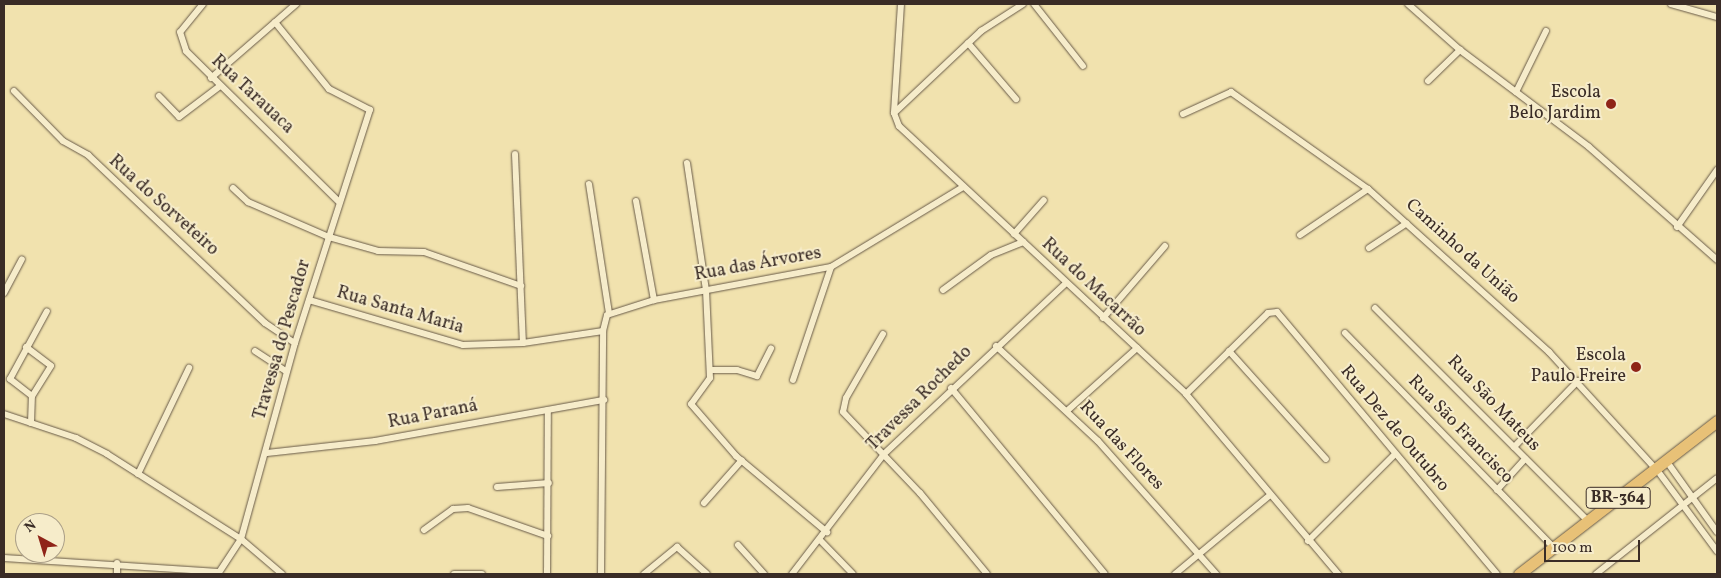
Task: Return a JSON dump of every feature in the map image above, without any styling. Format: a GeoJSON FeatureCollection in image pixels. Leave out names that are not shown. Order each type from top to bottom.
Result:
{"type":"FeatureCollection","features":[{"type":"Feature","properties":{"kind":"highway","name":"BR-364"},"geometry":{"type":"LineString","coordinates":[[1529,574],[1658,471],[1717,421]]}},
{"type":"Feature","properties":{"kind":"highway","name":"BR-364"},"geometry":{"type":"LineString","coordinates":[[1518,574],[1588,521],[1658,471],[1670,466],[1717,430]]}},
{"type":"Feature","properties":{"kind":"street","name":"Rua Tarauaca"},"geometry":{"type":"LineString","coordinates":[[203,4],[180,36],[211,78],[338,201]]}},
{"type":"Feature","properties":{"kind":"street"},"geometry":{"type":"LineString","coordinates":[[211,78],[296,4]]}},
{"type":"Feature","properties":{"kind":"street"},"geometry":{"type":"LineString","coordinates":[[894,113],[901,4]]}},
{"type":"Feature","properties":{"kind":"street"},"geometry":{"type":"LineString","coordinates":[[894,113],[968,43],[1023,4]]}},
{"type":"Feature","properties":{"kind":"street"},"geometry":{"type":"LineString","coordinates":[[1034,4],[1084,66]]}},
{"type":"Feature","properties":{"kind":"street"},"geometry":{"type":"LineString","coordinates":[[1408,4],[1460,50],[1590,147],[1677,228],[1717,260]]}},
{"type":"Feature","properties":{"kind":"street"},"geometry":{"type":"LineString","coordinates":[[1670,4],[1717,17]]}},
{"type":"Feature","properties":{"kind":"street","name":"Travessa do Pescador"},"geometry":{"type":"LineString","coordinates":[[218,573],[241,539],[267,453],[294,343],[329,237],[338,201],[370,110],[329,88],[275,22]]}},
{"type":"Feature","properties":{"kind":"street"},"geometry":{"type":"LineString","coordinates":[[1516,92],[1546,31]]}},
{"type":"Feature","properties":{"kind":"street"},"geometry":{"type":"LineString","coordinates":[[968,43],[1016,99]]}},
{"type":"Feature","properties":{"kind":"street"},"geometry":{"type":"LineString","coordinates":[[1428,81],[1460,50]]}},
{"type":"Feature","properties":{"kind":"street"},"geometry":{"type":"LineString","coordinates":[[159,96],[180,117],[220,86]]}},
{"type":"Feature","properties":{"kind":"street","name":"Rua do Sorveteiro"},"geometry":{"type":"LineString","coordinates":[[14,92],[63,141],[88,154],[265,323],[294,343]]}},
{"type":"Feature","properties":{"kind":"street","name":"Caminho da União"},"geometry":{"type":"LineString","coordinates":[[1183,114],[1223,93],[1232,93],[1368,189],[1578,381],[1658,471],[1717,551]]}},
{"type":"Feature","properties":{"kind":"street","name":"Rua do Macarrão"},"geometry":{"type":"LineString","coordinates":[[894,113],[907,134],[1186,394],[1308,541],[1338,574]]}},
{"type":"Feature","properties":{"kind":"street"},"geometry":{"type":"LineString","coordinates":[[515,154],[523,344]]}},
{"type":"Feature","properties":{"kind":"street"},"geometry":{"type":"LineString","coordinates":[[687,163],[706,290],[710,370],[709,382],[692,404],[742,460],[827,532]]}},
{"type":"Feature","properties":{"kind":"street"},"geometry":{"type":"LineString","coordinates":[[1677,228],[1717,170]]}},
{"type":"Feature","properties":{"kind":"street"},"geometry":{"type":"LineString","coordinates":[[589,184],[610,313],[604,323],[603,331],[604,400],[601,574]]}},
{"type":"Feature","properties":{"kind":"street","name":"Rua das Árvores"},"geometry":{"type":"LineString","coordinates":[[610,313],[654,300],[831,267],[962,186]]}},
{"type":"Feature","properties":{"kind":"street"},"geometry":{"type":"LineString","coordinates":[[233,188],[248,202],[329,237],[378,251],[424,252],[521,286]]}},
{"type":"Feature","properties":{"kind":"street"},"geometry":{"type":"LineString","coordinates":[[1300,235],[1368,189]]}},
{"type":"Feature","properties":{"kind":"street"},"geometry":{"type":"LineString","coordinates":[[1014,234],[1044,200]]}},
{"type":"Feature","properties":{"kind":"street"},"geometry":{"type":"LineString","coordinates":[[636,201],[654,300]]}},
{"type":"Feature","properties":{"kind":"street"},"geometry":{"type":"LineString","coordinates":[[1369,248],[1406,223]]}},
{"type":"Feature","properties":{"kind":"street"},"geometry":{"type":"LineString","coordinates":[[943,290],[991,255],[1022,242]]}},
{"type":"Feature","properties":{"kind":"street"},"geometry":{"type":"LineString","coordinates":[[1103,318],[1165,246]]}},
{"type":"Feature","properties":{"kind":"street"},"geometry":{"type":"LineString","coordinates":[[4,293],[22,260]]}},
{"type":"Feature","properties":{"kind":"street"},"geometry":{"type":"LineString","coordinates":[[792,380],[831,267]]}},
{"type":"Feature","properties":{"kind":"street","name":"Travessa Rochedo"},"geometry":{"type":"LineString","coordinates":[[792,574],[827,532],[884,454],[951,388],[1066,283]]}},
{"type":"Feature","properties":{"kind":"street","name":"Rua Santa Maria"},"geometry":{"type":"LineString","coordinates":[[309,300],[452,344],[523,344],[603,331]]}},
{"type":"Feature","properties":{"kind":"street","name":"Rua São Mateus"},"geometry":{"type":"LineString","coordinates":[[1376,308],[1588,521]]}},
{"type":"Feature","properties":{"kind":"street"},"geometry":{"type":"LineString","coordinates":[[32,396],[10,379],[47,311]]}},
{"type":"Feature","properties":{"kind":"street","name":"Rua Dez de Outubro"},"geometry":{"type":"LineString","coordinates":[[1229,351],[1273,311],[1284,318],[1395,454],[1497,574]]}},
{"type":"Feature","properties":{"kind":"street","name":"Rua São Francisco"},"geometry":{"type":"LineString","coordinates":[[1345,333],[1553,547]]}},
{"type":"Feature","properties":{"kind":"street"},"geometry":{"type":"LineString","coordinates":[[883,334],[842,410],[884,454],[987,574]]}},
{"type":"Feature","properties":{"kind":"street","name":"Rua das Flores"},"geometry":{"type":"LineString","coordinates":[[996,346],[1068,410],[1216,574]]}},
{"type":"Feature","properties":{"kind":"street"},"geometry":{"type":"LineString","coordinates":[[26,347],[51,366],[32,396],[31,424]]}},
{"type":"Feature","properties":{"kind":"street"},"geometry":{"type":"LineString","coordinates":[[710,370],[737,370],[757,376],[771,348]]}},
{"type":"Feature","properties":{"kind":"street"},"geometry":{"type":"LineString","coordinates":[[1068,410],[1137,348]]}},
{"type":"Feature","properties":{"kind":"street"},"geometry":{"type":"LineString","coordinates":[[255,351],[286,371]]}},
{"type":"Feature","properties":{"kind":"street"},"geometry":{"type":"LineString","coordinates":[[1186,394],[1229,351],[1326,459]]}},
{"type":"Feature","properties":{"kind":"street"},"geometry":{"type":"LineString","coordinates":[[138,474],[189,368]]}},
{"type":"Feature","properties":{"kind":"street"},"geometry":{"type":"LineString","coordinates":[[1514,447],[1578,381]]}},
{"type":"Feature","properties":{"kind":"street"},"geometry":{"type":"LineString","coordinates":[[951,388],[1105,574]]}},
{"type":"Feature","properties":{"kind":"street","name":"Rua Paraná"},"geometry":{"type":"LineString","coordinates":[[267,453],[375,441],[604,400]]}},
{"type":"Feature","properties":{"kind":"street"},"geometry":{"type":"LineString","coordinates":[[547,574],[550,483],[548,410]]}},
{"type":"Feature","properties":{"kind":"street"},"geometry":{"type":"LineString","coordinates":[[4,414],[76,438],[138,474],[241,539],[282,574]]}},
{"type":"Feature","properties":{"kind":"street"},"geometry":{"type":"LineString","coordinates":[[1308,541],[1395,454]]}},
{"type":"Feature","properties":{"kind":"street"},"geometry":{"type":"LineString","coordinates":[[1497,490],[1525,459]]}},
{"type":"Feature","properties":{"kind":"street"},"geometry":{"type":"LineString","coordinates":[[704,503],[742,460]]}},
{"type":"Feature","properties":{"kind":"street"},"geometry":{"type":"LineString","coordinates":[[1670,466],[1717,532]]}},
{"type":"Feature","properties":{"kind":"street"},"geometry":{"type":"LineString","coordinates":[[1596,574],[1717,478]]}},
{"type":"Feature","properties":{"kind":"street"},"geometry":{"type":"LineString","coordinates":[[497,487],[550,483]]}},
{"type":"Feature","properties":{"kind":"street"},"geometry":{"type":"LineString","coordinates":[[1175,574],[1270,495]]}},
{"type":"Feature","properties":{"kind":"street"},"geometry":{"type":"LineString","coordinates":[[424,530],[453,509],[468,508],[548,536]]}},
{"type":"Feature","properties":{"kind":"street"},"geometry":{"type":"LineString","coordinates":[[820,540],[852,574]]}},
{"type":"Feature","properties":{"kind":"street"},"geometry":{"type":"LineString","coordinates":[[738,545],[764,574]]}},
{"type":"Feature","properties":{"kind":"street"},"geometry":{"type":"LineString","coordinates":[[644,574],[674,547],[707,574]]}},
{"type":"Feature","properties":{"kind":"street"},"geometry":{"type":"LineString","coordinates":[[4,558],[117,563],[218,573]]}},
{"type":"Feature","properties":{"kind":"street"},"geometry":{"type":"LineString","coordinates":[[117,563],[117,574]]}},
{"type":"Feature","properties":{"kind":"street"},"geometry":{"type":"LineString","coordinates":[[455,573],[482,574]]}},
{"type":"Feature","properties":{"kind":"place","name":"Escola Belo Jardim"},"geometry":{"type":"Point","coordinates":[1611,104]}},
{"type":"Feature","properties":{"kind":"place","name":"Escola Paulo Freire"},"geometry":{"type":"Point","coordinates":[1636,367]}}]}
